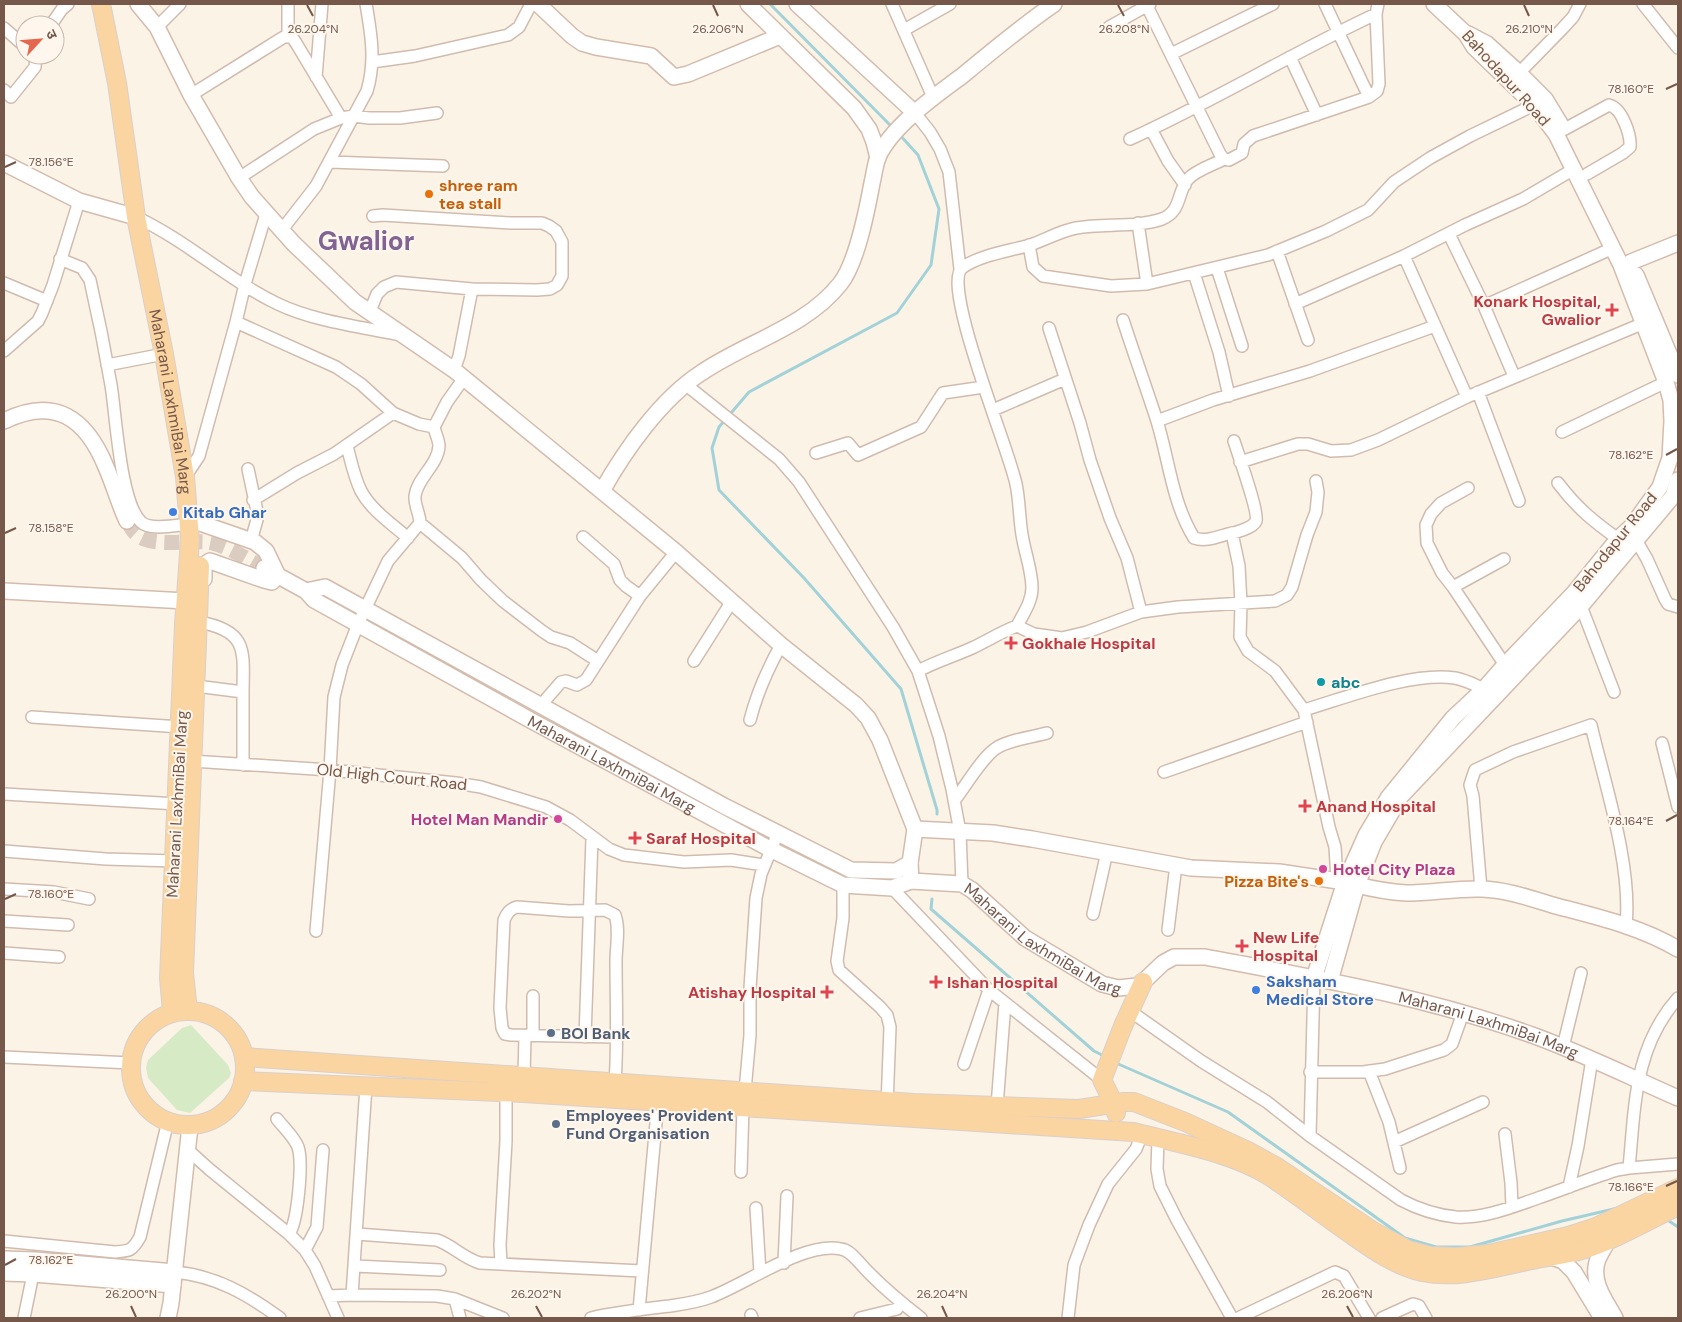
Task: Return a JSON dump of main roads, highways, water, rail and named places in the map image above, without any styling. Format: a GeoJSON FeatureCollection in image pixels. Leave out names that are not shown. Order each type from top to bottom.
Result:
{"type":"FeatureCollection","features":[{"type":"Feature","properties":{"kind":"main road","name":"Maharani LaxhmiBai Marg"},"geometry":{"type":"LineString","coordinates":[[101,4],[117,83],[136,217],[190,471],[194,524],[190,539],[195,610],[181,727],[169,978],[180,1011]]}},
{"type":"Feature","properties":{"kind":"main road"},"geometry":{"type":"LineString","coordinates":[[138,4],[156,27],[191,95],[239,178],[281,231],[355,302],[407,336],[459,374],[676,552],[780,645],[856,705],[868,718],[880,740],[915,829],[910,863],[911,881]]}},
{"type":"Feature","properties":{"kind":"main road"},"geometry":{"type":"LineString","coordinates":[[538,4],[582,43],[651,56],[674,77],[688,74],[780,36]]}},
{"type":"Feature","properties":{"kind":"main road"},"geometry":{"type":"LineString","coordinates":[[748,4],[854,108],[882,152]]}},
{"type":"Feature","properties":{"kind":"main road"},"geometry":{"type":"LineString","coordinates":[[797,4],[912,116]]}},
{"type":"Feature","properties":{"kind":"main road"},"geometry":{"type":"LineString","coordinates":[[602,491],[629,448],[685,384],[715,364],[804,316],[822,303],[842,282],[852,260],[864,222],[882,152],[912,116],[934,97],[997,46],[1054,4]]}},
{"type":"Feature","properties":{"kind":"main road","name":"Bahodapur Road"},"geometry":{"type":"LineString","coordinates":[[1314,978],[1346,882],[1366,835],[1388,798],[1453,718],[1484,689],[1574,593],[1618,539],[1632,526],[1660,487],[1670,458],[1672,379],[1644,322],[1580,172],[1556,134],[1534,105],[1474,47],[1466,34],[1434,4]]}},
{"type":"Feature","properties":{"kind":"main road"},"geometry":{"type":"LineString","coordinates":[[1466,34],[1488,44],[1519,73],[1544,99],[1563,130],[1580,172],[1630,262],[1672,379]]}},
{"type":"Feature","properties":{"kind":"main road"},"geometry":{"type":"LineString","coordinates":[[4,163],[79,201],[136,217]]}},
{"type":"Feature","properties":{"kind":"main road"},"geometry":{"type":"LineString","coordinates":[[1630,262],[1678,243]]}},
{"type":"Feature","properties":{"kind":"main road"},"geometry":{"type":"LineString","coordinates":[[4,420],[18,414],[38,411],[56,411],[69,417],[88,436],[99,453],[106,466],[127,521]]}},
{"type":"Feature","properties":{"kind":"main road"},"geometry":{"type":"LineString","coordinates":[[1330,982],[1346,882],[1374,842],[1401,796],[1581,606],[1636,540],[1676,498],[1678,480]]}},
{"type":"Feature","properties":{"kind":"main road"},"geometry":{"type":"LineString","coordinates":[[180,1011],[184,973],[196,686],[195,610],[203,599],[204,565],[207,562],[219,564],[272,582],[278,576],[266,551],[252,541],[194,524]]}},
{"type":"Feature","properties":{"kind":"main road","name":"Maharani LaxhmiBai Marg"},"geometry":{"type":"LineString","coordinates":[[264,568],[306,591],[314,600],[770,849],[843,885],[892,888],[911,881],[962,884],[988,904],[1024,938],[1102,984],[1118,988],[1137,986],[1162,963],[1174,957],[1187,956],[1205,957],[1385,992],[1463,1013],[1563,1046],[1678,1098]]}},
{"type":"Feature","properties":{"kind":"main road"},"geometry":{"type":"LineString","coordinates":[[306,591],[325,587],[724,806],[851,870],[896,871],[910,863]]}},
{"type":"Feature","properties":{"kind":"main road"},"geometry":{"type":"LineString","coordinates":[[4,591],[195,610]]}},
{"type":"Feature","properties":{"kind":"main road"},"geometry":{"type":"LineString","coordinates":[[915,829],[993,833],[1032,838],[1176,865],[1236,871],[1280,872],[1346,882],[1376,890],[1406,893],[1481,889],[1528,897],[1626,925],[1659,937],[1678,949]]}},
{"type":"Feature","properties":{"kind":"main road"},"geometry":{"type":"LineString","coordinates":[[1122,1131],[1107,1066],[1143,982]]}},
{"type":"Feature","properties":{"kind":"main road"},"geometry":{"type":"LineString","coordinates":[[180,1011],[204,1013],[218,1019],[230,1029],[239,1042],[244,1057],[243,1082],[236,1099],[222,1113],[205,1122],[190,1126],[168,1122],[152,1112],[140,1099],[132,1082],[131,1063],[134,1046],[143,1031],[156,1020],[180,1011]]}},
{"type":"Feature","properties":{"kind":"main road"},"geometry":{"type":"LineString","coordinates":[[244,1057],[615,1082],[744,1099],[887,1108],[1122,1131],[1222,1155],[1244,1163],[1268,1176],[1372,1248],[1397,1263],[1422,1272],[1467,1274],[1562,1253],[1596,1227],[1678,1188]]}},
{"type":"Feature","properties":{"kind":"main road"},"geometry":{"type":"LineString","coordinates":[[243,1082],[506,1092],[658,1101],[744,1099]]}},
{"type":"Feature","properties":{"kind":"main road"},"geometry":{"type":"LineString","coordinates":[[887,1108],[997,1106],[1079,1109],[1118,1107],[1134,1102],[1219,1136],[1248,1151],[1373,1231],[1408,1250],[1430,1256],[1458,1257],[1488,1254],[1580,1251],[1608,1240],[1678,1206]]}},
{"type":"Feature","properties":{"kind":"main road"},"geometry":{"type":"LineString","coordinates":[[1148,1136],[1156,1123],[1154,1114],[1149,1107]]}},
{"type":"Feature","properties":{"kind":"main road"},"geometry":{"type":"LineString","coordinates":[[168,1318],[190,1126]]}},
{"type":"Feature","properties":{"kind":"main road"},"geometry":{"type":"LineString","coordinates":[[1608,1240],[1597,1262],[1596,1274],[1598,1287],[1615,1318]]}},
{"type":"Feature","properties":{"kind":"main road"},"geometry":{"type":"LineString","coordinates":[[1562,1253],[1602,1318]]}},
{"type":"Feature","properties":{"kind":"main road"},"geometry":{"type":"LineString","coordinates":[[4,1259],[34,1260],[174,1278]]}},
{"type":"Feature","properties":{"kind":"main road"},"geometry":{"type":"LineString","coordinates":[[4,1273],[174,1278]]}},
{"type":"Feature","properties":{"kind":"waterway"},"geometry":{"type":"LineString","coordinates":[[770,4],[893,128]]}},
{"type":"Feature","properties":{"kind":"waterway"},"geometry":{"type":"LineString","coordinates":[[899,134],[918,155],[939,209],[931,265],[897,313],[749,392],[719,427],[712,448],[719,490],[804,578],[901,689],[937,814]]}},
{"type":"Feature","properties":{"kind":"waterway"},"geometry":{"type":"LineString","coordinates":[[932,899],[931,909],[1094,1051],[1106,1057]]}},
{"type":"Feature","properties":{"kind":"waterway"},"geometry":{"type":"LineString","coordinates":[[1116,1063],[1228,1112],[1405,1238],[1436,1247],[1470,1247],[1562,1221],[1618,1208]]}},
{"type":"Feature","properties":{"kind":"waterway"},"geometry":{"type":"LineString","coordinates":[[1666,1219],[1678,1227]]}},
{"type":"Feature","properties":{"kind":"tunnel"},"geometry":{"type":"LineString","coordinates":[[127,521],[135,533],[151,541],[208,542],[229,549],[264,568]]}},
{"type":"Feature","properties":{"kind":"place","name":"shree ram tea stall"},"geometry":{"type":"Point","coordinates":[429,194]}},
{"type":"Feature","properties":{"kind":"place","name":"Konark Hospital, Gwalior"},"geometry":{"type":"Point","coordinates":[1612,310]}},
{"type":"Feature","properties":{"kind":"place","name":"Kitab Ghar"},"geometry":{"type":"Point","coordinates":[173,512]}},
{"type":"Feature","properties":{"kind":"place","name":"Gokhale Hospital"},"geometry":{"type":"Point","coordinates":[1011,643]}},
{"type":"Feature","properties":{"kind":"place","name":"abc"},"geometry":{"type":"Point","coordinates":[1321,682]}},
{"type":"Feature","properties":{"kind":"place","name":"Anand Hospital"},"geometry":{"type":"Point","coordinates":[1305,806]}},
{"type":"Feature","properties":{"kind":"place","name":"Hotel Man Mandir"},"geometry":{"type":"Point","coordinates":[558,819]}},
{"type":"Feature","properties":{"kind":"place","name":"Saraf Hospital"},"geometry":{"type":"Point","coordinates":[635,838]}},
{"type":"Feature","properties":{"kind":"place","name":"Hotel City Plaza"},"geometry":{"type":"Point","coordinates":[1323,869]}},
{"type":"Feature","properties":{"kind":"place","name":"Pizza Bite's"},"geometry":{"type":"Point","coordinates":[1319,881]}},
{"type":"Feature","properties":{"kind":"place","name":"New Life Hospital"},"geometry":{"type":"Point","coordinates":[1242,946]}},
{"type":"Feature","properties":{"kind":"place","name":"Ishan Hospital"},"geometry":{"type":"Point","coordinates":[936,982]}},
{"type":"Feature","properties":{"kind":"place","name":"Saksham Medical Store"},"geometry":{"type":"Point","coordinates":[1256,990]}},
{"type":"Feature","properties":{"kind":"place","name":"Atishay Hospital"},"geometry":{"type":"Point","coordinates":[827,992]}},
{"type":"Feature","properties":{"kind":"place","name":"BOI Bank"},"geometry":{"type":"Point","coordinates":[551,1033]}},
{"type":"Feature","properties":{"kind":"place","name":"Employees' Provident Fund Organisation"},"geometry":{"type":"Point","coordinates":[556,1124]}},
{"type":"Feature","properties":{"kind":"district","name":"Gwalior"},"geometry":{"type":"Point","coordinates":[366,241]}}]}
